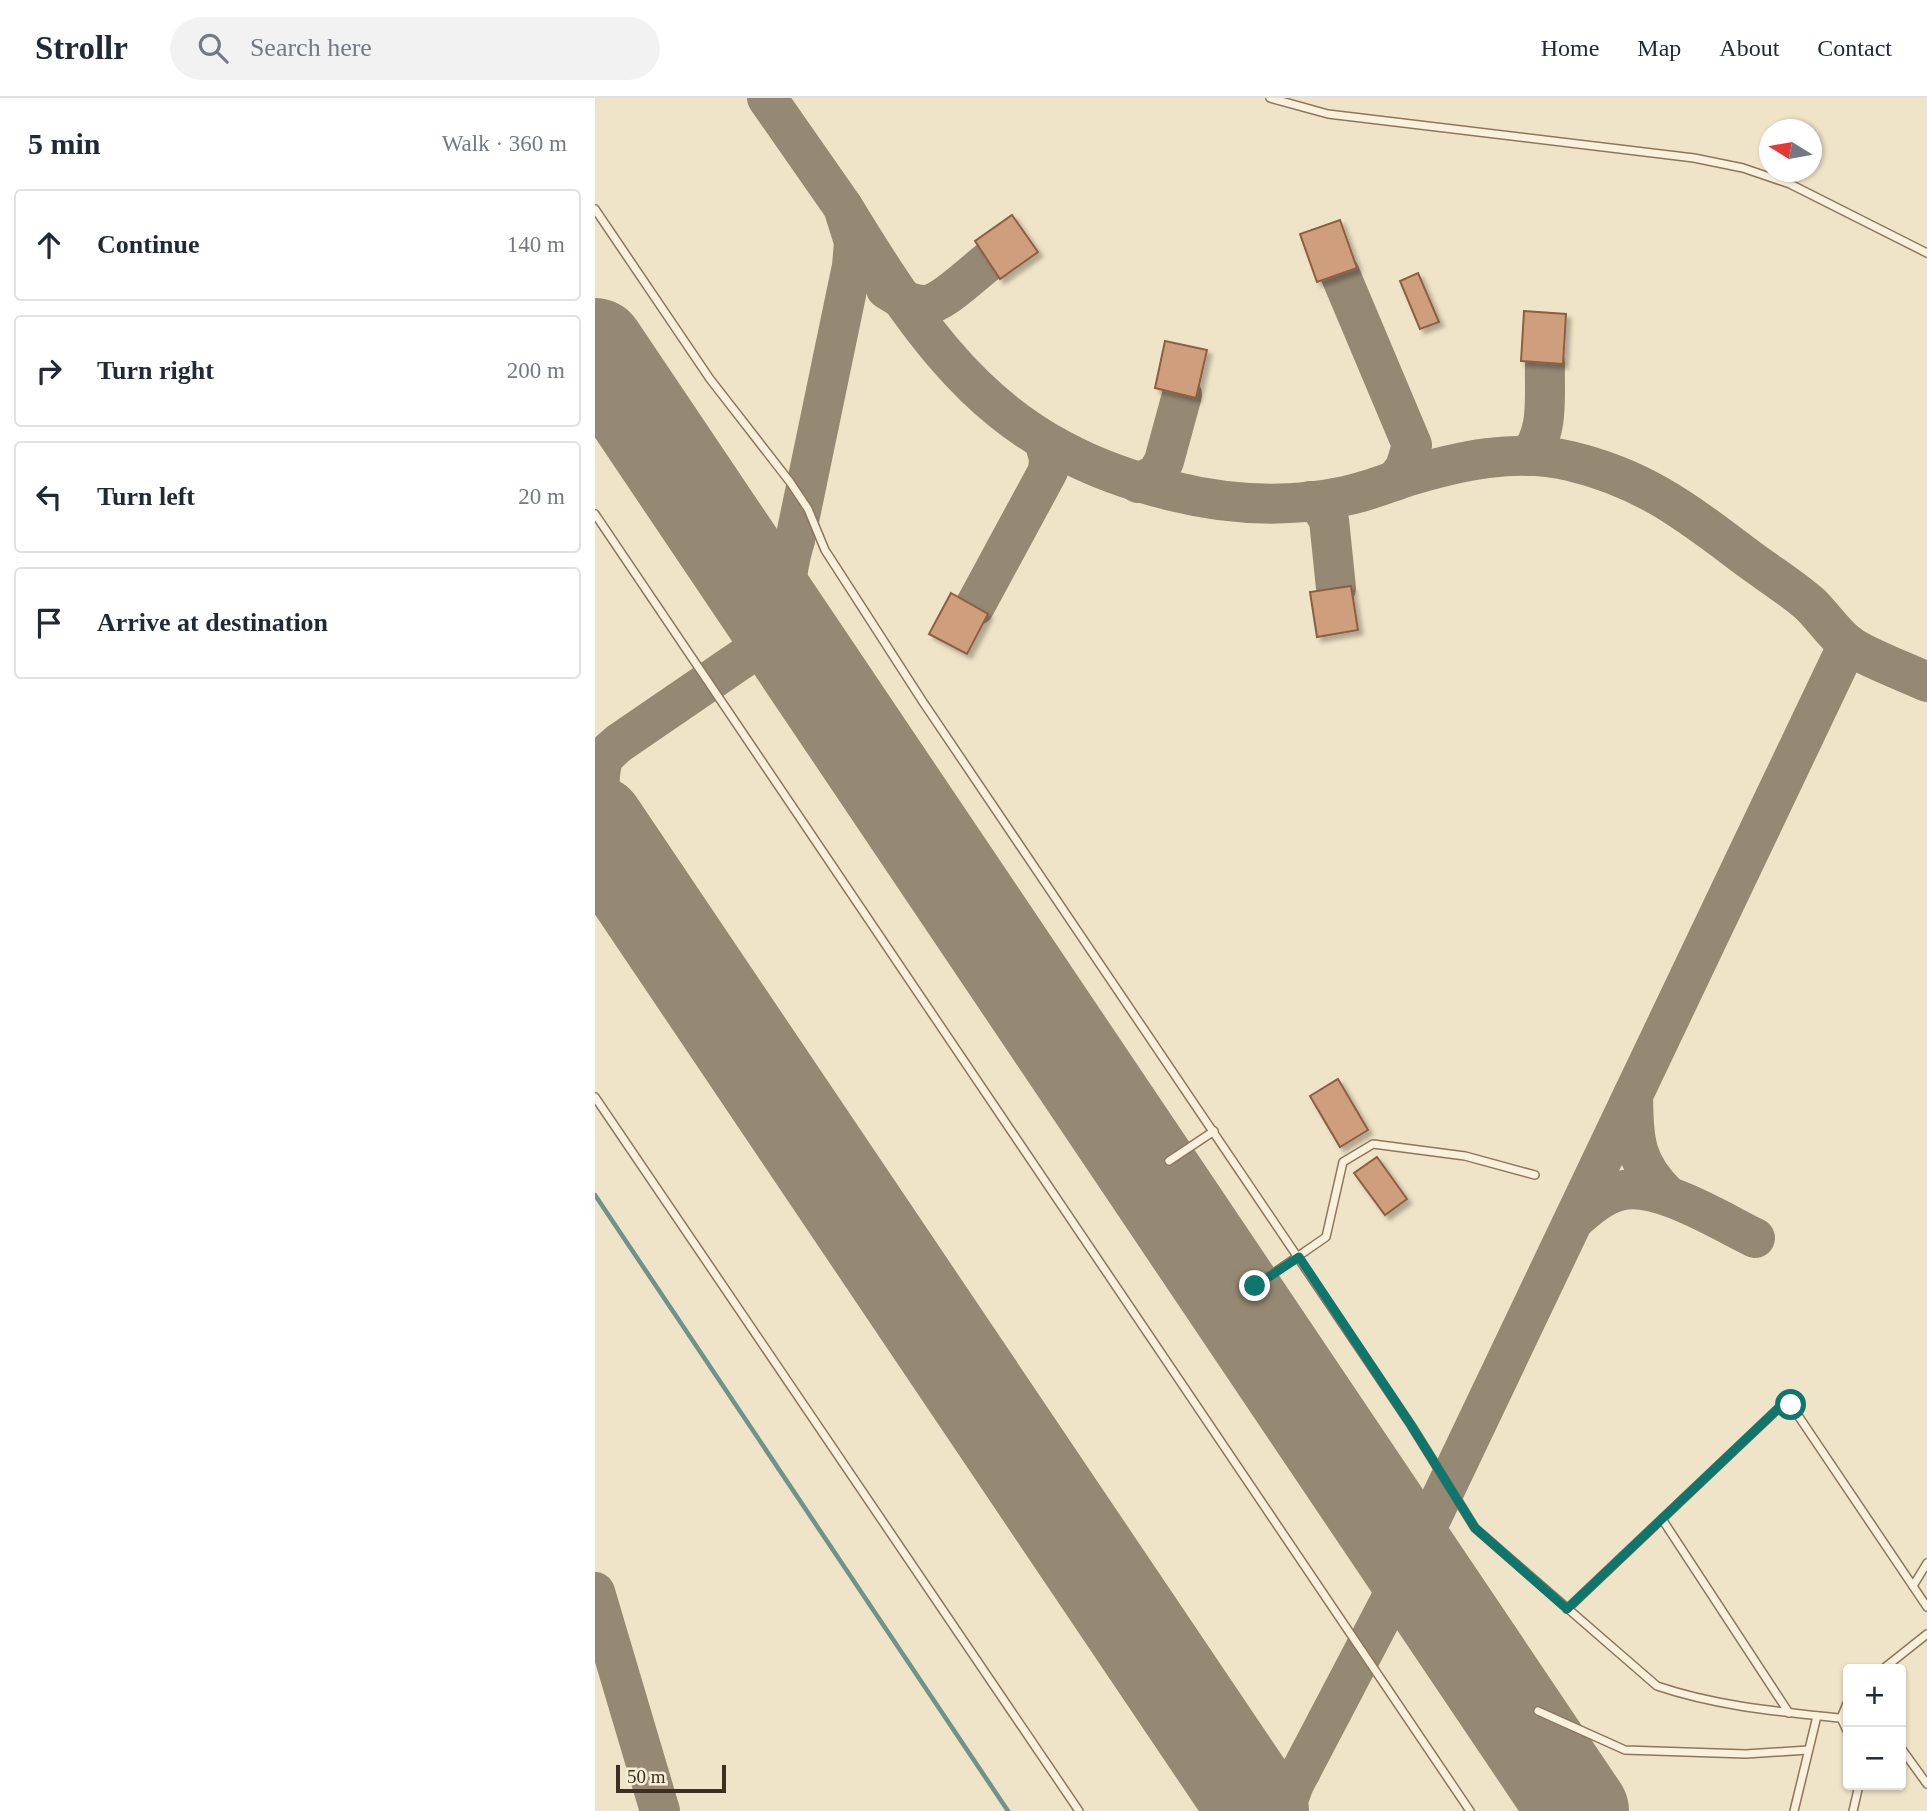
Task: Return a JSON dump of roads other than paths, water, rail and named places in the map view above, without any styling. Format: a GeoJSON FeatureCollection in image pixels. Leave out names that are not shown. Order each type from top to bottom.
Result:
{"type":"FeatureCollection","features":[{"type":"Feature","properties":{"kind":"lane"},"geometry":{"type":"LineString","coordinates":[[1271,98],[1328,114],[1694,158],[1743,168],[1790,184],[1927,253]]}},
{"type":"Feature","properties":{"kind":"lane"},"geometry":{"type":"LineString","coordinates":[[595,209],[710,379],[790,482],[808,509],[825,550],[923,702],[1299,1257],[1411,1425],[1475,1528],[1657,1685],[1691,1697],[1757,1710],[1843,1719]]}},
{"type":"Feature","properties":{"kind":"lane"},"geometry":{"type":"LineString","coordinates":[[595,514],[1470,1811]]}},
{"type":"Feature","properties":{"kind":"lane"},"geometry":{"type":"LineString","coordinates":[[595,1097],[1079,1811]]}},
{"type":"Feature","properties":{"kind":"lane"},"geometry":{"type":"LineString","coordinates":[[1169,1161],[1214,1131]]}},
{"type":"Feature","properties":{"kind":"lane"},"geometry":{"type":"LineString","coordinates":[[1255,1286],[1326,1237],[1343,1162],[1373,1144],[1465,1156],[1535,1175]]}},
{"type":"Feature","properties":{"kind":"lane"},"geometry":{"type":"LineString","coordinates":[[1567,1609],[1784,1403],[1791,1405],[1927,1607]]}},
{"type":"Feature","properties":{"kind":"lane"},"geometry":{"type":"LineString","coordinates":[[1662,1518],[1789,1713]]}},
{"type":"Feature","properties":{"kind":"lane"},"geometry":{"type":"LineString","coordinates":[[1913,1587],[1927,1563]]}},
{"type":"Feature","properties":{"kind":"lane"},"geometry":{"type":"LineString","coordinates":[[1889,1664],[1927,1634]]}},
{"type":"Feature","properties":{"kind":"lane"},"geometry":{"type":"LineString","coordinates":[[1538,1711],[1625,1750],[1746,1754],[1808,1750]]}},
{"type":"Feature","properties":{"kind":"lane"},"geometry":{"type":"LineString","coordinates":[[1794,1811],[1817,1716]]}},
{"type":"Feature","properties":{"kind":"lane"},"geometry":{"type":"LineString","coordinates":[[1906,1755],[1927,1784]]}},
{"type":"Feature","properties":{"kind":"lane"},"geometry":{"type":"LineString","coordinates":[[1853,1811],[1858,1790]]}},
{"type":"Feature","properties":{"kind":"waterway"},"geometry":{"type":"LineString","coordinates":[[595,1195],[1008,1811]]}}]}
